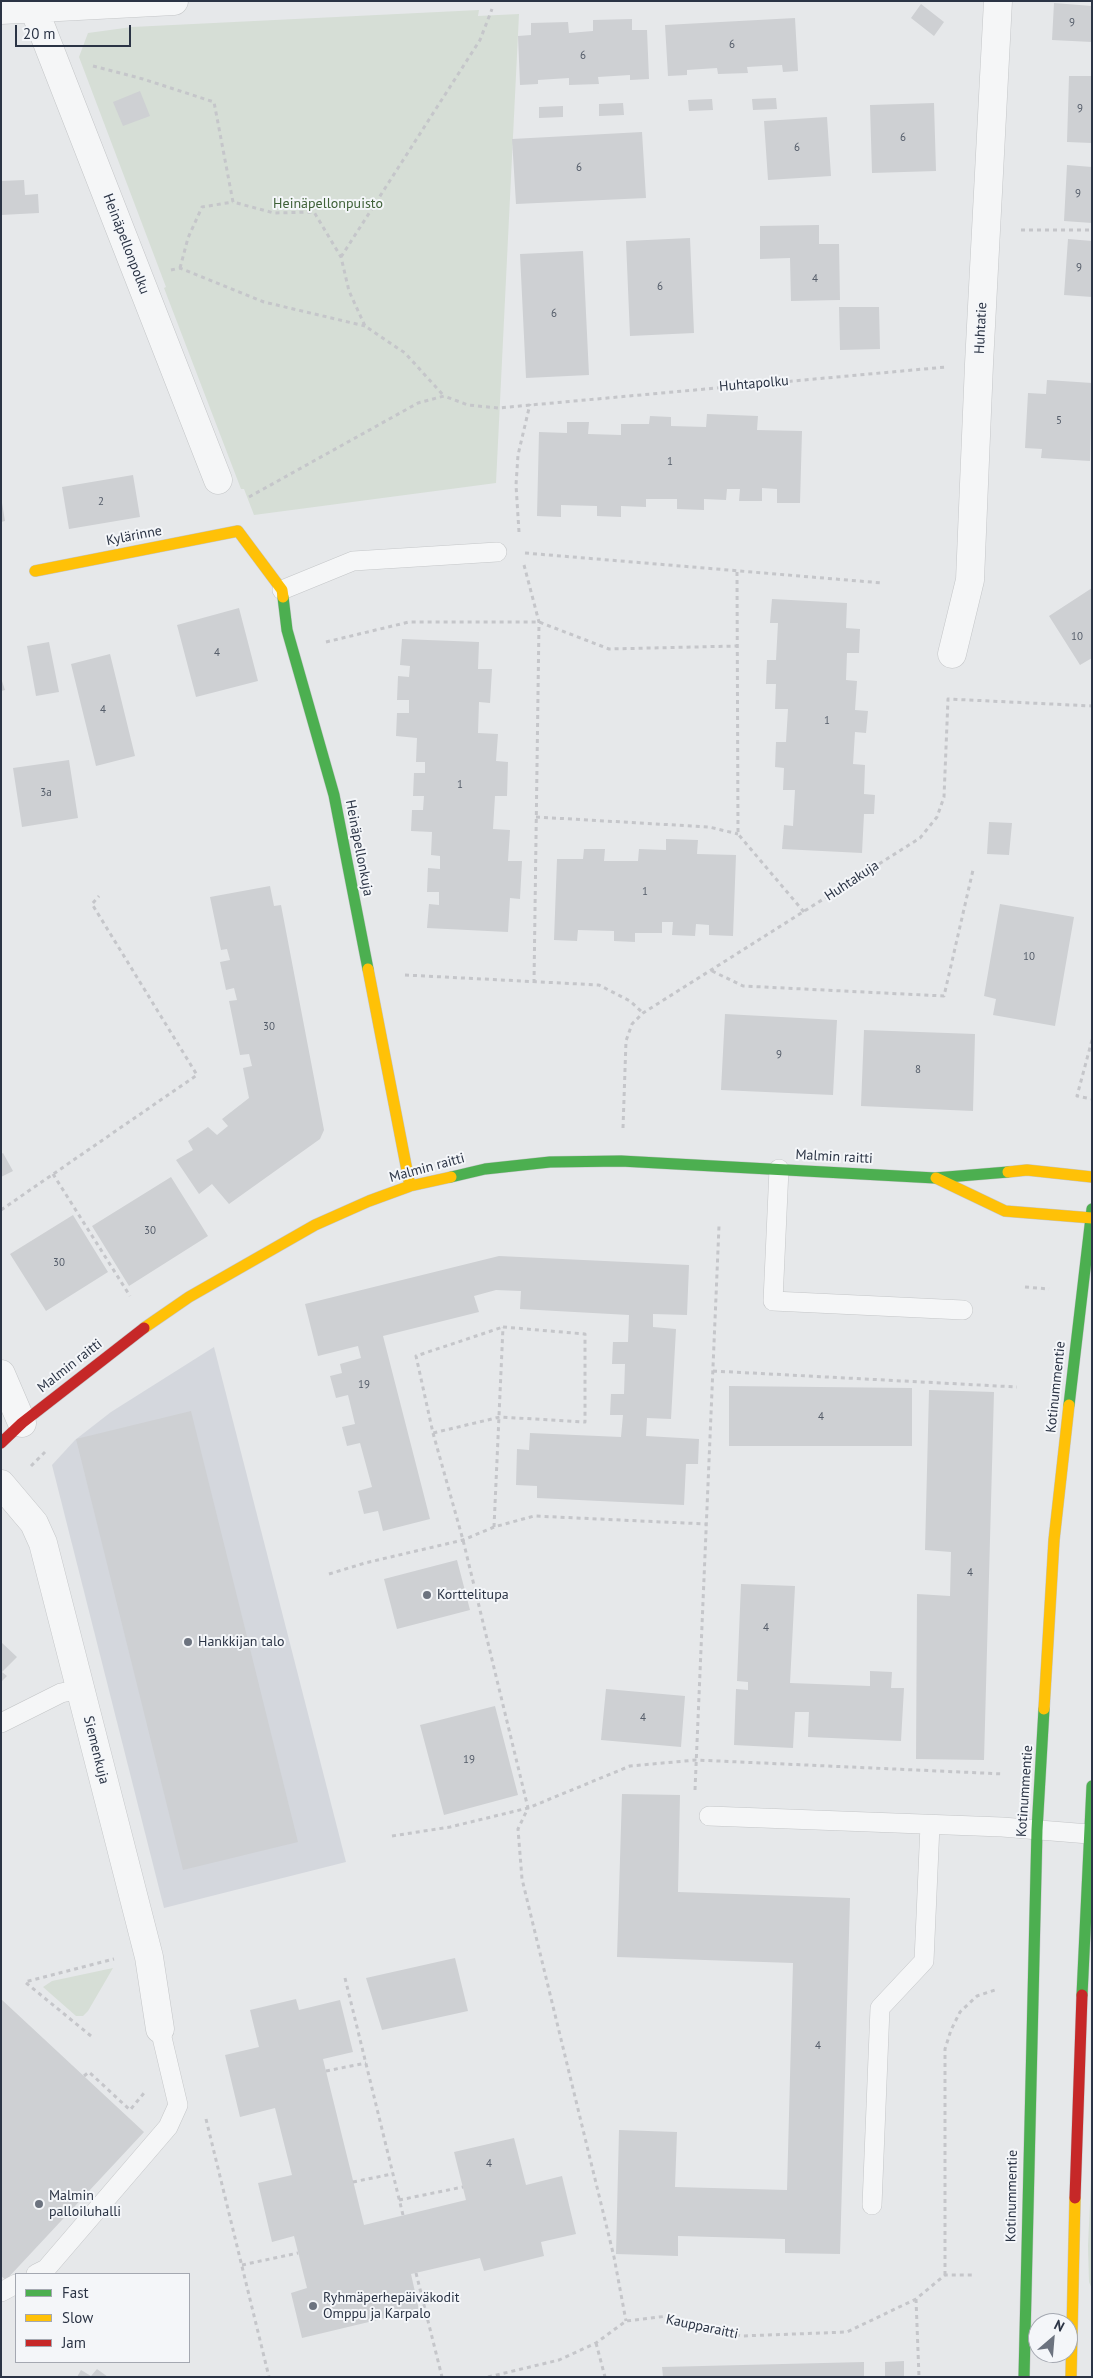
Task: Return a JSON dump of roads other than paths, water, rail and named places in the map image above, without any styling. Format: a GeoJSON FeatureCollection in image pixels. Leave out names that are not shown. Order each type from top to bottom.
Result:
{"type":"FeatureCollection","features":[{"type":"Feature","properties":{"kind":"street"},"geometry":{"type":"LineString","coordinates":[[1,10],[35,5],[174,1]]}},
{"type":"Feature","properties":{"kind":"street","name":"Huhtatie"},"geometry":{"type":"LineString","coordinates":[[952,654],[970,580],[998,1]]}},
{"type":"Feature","properties":{"kind":"street","name":"Heinäpellonpolku"},"geometry":{"type":"LineString","coordinates":[[35,5],[53,56],[218,480]]}},
{"type":"Feature","properties":{"kind":"street","name":"Kylärinne"},"geometry":{"type":"LineString","coordinates":[[35,570],[238,531]]}},
{"type":"Feature","properties":{"kind":"street","name":"Heinäpellonkuja"},"geometry":{"type":"LineString","coordinates":[[238,531],[282,590],[287,630],[334,795],[410,1186]]}},
{"type":"Feature","properties":{"kind":"street","name":"Malmin raitti"},"geometry":{"type":"LineString","coordinates":[[1,1443],[22,1423],[127,1340],[189,1297],[315,1225],[369,1201],[410,1186],[486,1169],[550,1162],[620,1162],[935,1178],[1027,1170],[1092,1177]]}},
{"type":"Feature","properties":{"kind":"street","name":"Malmin raitti"},"geometry":{"type":"LineString","coordinates":[[935,1178],[1006,1211],[1091,1215]]}},
{"type":"Feature","properties":{"kind":"street","name":"Kotinummentie"},"geometry":{"type":"LineString","coordinates":[[1024,2377],[1037,1830],[1054,1540],[1091,1215]]}},
{"type":"Feature","properties":{"kind":"street"},"geometry":{"type":"LineString","coordinates":[[1,1374],[22,1423]]}},
{"type":"Feature","properties":{"kind":"street","name":"Siemenkuja"},"geometry":{"type":"LineString","coordinates":[[1,1484],[34,1523],[43,1543],[149,1957],[160,2029]]}},
{"type":"Feature","properties":{"kind":"street"},"geometry":{"type":"LineString","coordinates":[[1071,2372],[1079,2052],[1092,1786]]}},
{"type":"Feature","properties":{"kind":"street"},"geometry":{"type":"LineString","coordinates":[[1056,2377],[1085,2368]]}},
{"type":"Feature","properties":{"kind":"lane"},"geometry":{"type":"LineString","coordinates":[[282,590],[353,561],[496,552]]}},
{"type":"Feature","properties":{"kind":"lane"},"geometry":{"type":"LineString","coordinates":[[779,1169],[773,1301],[963,1310]]}},
{"type":"Feature","properties":{"kind":"lane"},"geometry":{"type":"LineString","coordinates":[[1,1723],[61,1693],[80,1689]]}},
{"type":"Feature","properties":{"kind":"lane"},"geometry":{"type":"LineString","coordinates":[[709,1816],[930,1824],[1089,1834]]}},
{"type":"Feature","properties":{"kind":"lane"},"geometry":{"type":"LineString","coordinates":[[872,2205],[880,2008],[924,1961],[930,1824]]}},
{"type":"Feature","properties":{"kind":"lane"},"geometry":{"type":"LineString","coordinates":[[38,2273],[46,2269],[168,2127],[178,2105],[160,2029]]}},
{"type":"Feature","properties":{"kind":"lane"},"geometry":{"type":"LineString","coordinates":[[1,2292],[15,2285]]}},
{"type":"Feature","properties":{"kind":"place","name":"Korttelitupa"},"geometry":{"type":"Point","coordinates":[427,1595]}},
{"type":"Feature","properties":{"kind":"place","name":"Hankkijan talo"},"geometry":{"type":"Point","coordinates":[188,1642]}},
{"type":"Feature","properties":{"kind":"place","name":"Malmin palloiluhalli"},"geometry":{"type":"Point","coordinates":[39,2204]}},
{"type":"Feature","properties":{"kind":"place","name":"Ryhmäperhepäiväkodit Omppu ja Karpalo"},"geometry":{"type":"Point","coordinates":[313,2306]}},
{"type":"Feature","properties":{"kind":"park label","name":"Heinäpellonpuisto"},"geometry":{"type":"Point","coordinates":[328,204]}}]}
